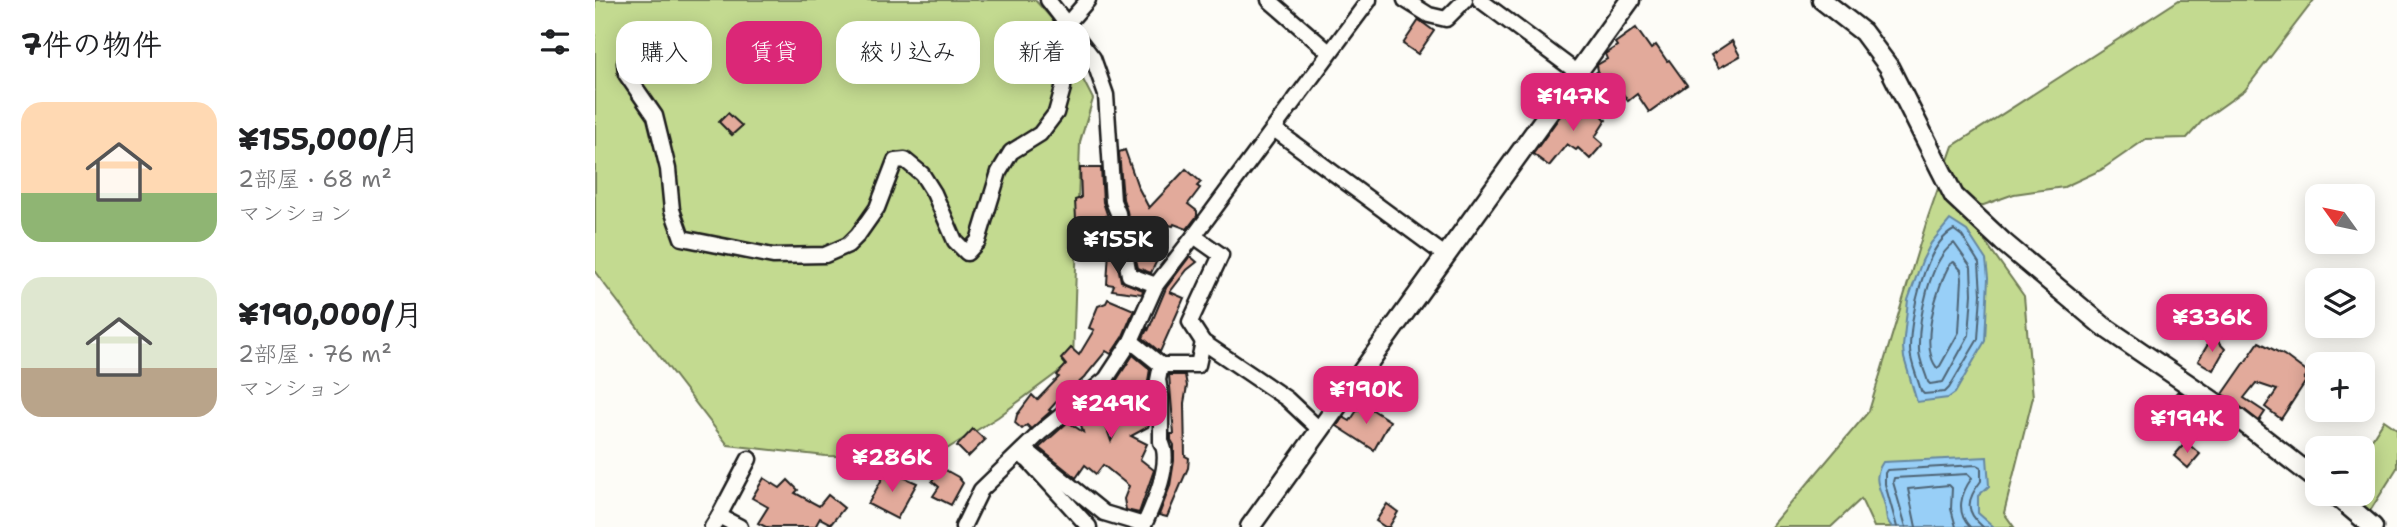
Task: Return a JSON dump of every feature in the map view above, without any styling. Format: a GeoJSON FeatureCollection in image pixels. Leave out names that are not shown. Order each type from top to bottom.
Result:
{"type":"FeatureCollection","features":[{"type":"Feature","properties":{"kind":"street"},"geometry":{"type":"LineString","coordinates":[[1048,0],[1065,21]]}},
{"type":"Feature","properties":{"kind":"street"},"geometry":{"type":"LineString","coordinates":[[1070,21],[1088,0]]}},
{"type":"Feature","properties":{"kind":"street"},"geometry":{"type":"LineString","coordinates":[[1269,0],[1329,52]]}},
{"type":"Feature","properties":{"kind":"street"},"geometry":{"type":"LineString","coordinates":[[963,527],[981,490],[1023,456],[1041,432],[1106,379],[1131,341],[1156,285],[1369,0]]}},
{"type":"Feature","properties":{"kind":"street"},"geometry":{"type":"LineString","coordinates":[[1405,0],[1429,15],[1446,19],[1465,0]]}},
{"type":"Feature","properties":{"kind":"street"},"geometry":{"type":"LineString","coordinates":[[1480,0],[1578,73]]}},
{"type":"Feature","properties":{"kind":"street"},"geometry":{"type":"LineString","coordinates":[[1822,0],[1863,32],[1889,67],[1954,196],[2003,242],[2102,326],[2239,419],[2305,471]]}},
{"type":"Feature","properties":{"kind":"street"},"geometry":{"type":"LineString","coordinates":[[1250,527],[1578,73],[1627,1]]}},
{"type":"Feature","properties":{"kind":"street"},"geometry":{"type":"LineString","coordinates":[[1090,54],[1106,95],[1113,201],[1118,213],[1129,275],[1156,285]]}},
{"type":"Feature","properties":{"kind":"street"},"geometry":{"type":"LineString","coordinates":[[633,84],[655,116],[668,169],[672,210],[682,238],[773,256],[825,255],[848,245],[877,208],[895,162],[905,160],[922,174],[955,241],[967,253],[978,241],[999,172],[1011,152],[1040,134],[1056,113],[1063,84]]}},
{"type":"Feature","properties":{"kind":"street"},"geometry":{"type":"LineString","coordinates":[[1274,129],[1446,256]]}},
{"type":"Feature","properties":{"kind":"street"},"geometry":{"type":"LineString","coordinates":[[1195,236],[1221,255],[1190,322],[1203,342],[1287,400],[1320,430]]}},
{"type":"Feature","properties":{"kind":"street"},"geometry":{"type":"LineString","coordinates":[[1131,341],[1161,365],[1198,365],[1203,342]]}},
{"type":"Feature","properties":{"kind":"street"},"geometry":{"type":"LineString","coordinates":[[1023,456],[1031,454],[1104,513],[1145,525],[1161,486],[1165,448],[1161,442],[1161,398],[1158,380],[1161,365]]}},
{"type":"Feature","properties":{"kind":"street"},"geometry":{"type":"LineString","coordinates":[[1023,456],[1089,527]]}},
{"type":"Feature","properties":{"kind":"street"},"geometry":{"type":"LineString","coordinates":[[740,527],[716,521],[749,459]]}},
{"type":"Feature","properties":{"kind":"street"},"geometry":{"type":"LineString","coordinates":[[2348,506],[2373,527]]}},
{"type":"Feature","properties":{"kind":"green space"},"geometry":{"type":"Polygon","coordinates":[[[595,0],[1035,0],[1053,21],[994,21],[994,84],[1085,84],[1093,99],[1080,142],[1073,361],[998,417],[934,457],[826,456],[728,445],[595,272],[595,0]]]}},
{"type":"Feature","properties":{"kind":"green space"},"geometry":{"type":"Polygon","coordinates":[[[2179,0],[2314,0],[2245,90],[2203,120],[2187,138],[2146,139],[2101,170],[2064,187],[2014,194],[1964,212],[2024,296],[2033,397],[2004,513],[2014,527],[1874,527],[1861,499],[1831,527],[1771,527],[1869,411],[1928,217],[1953,146],[2179,0]]]}},
{"type":"Feature","properties":{"kind":"green space"},"geometry":{"type":"Polygon","coordinates":[[[2384,420],[2397,429],[2397,468],[2375,503],[2375,436],[2384,420]]]}},
{"type":"Feature","properties":{"kind":"water"},"geometry":{"type":"Polygon","coordinates":[[[1950,220],[1967,231],[1986,260],[1988,278],[1985,341],[1955,393],[1948,398],[1917,402],[1903,347],[1908,300],[1931,243],[1950,220]]]}},
{"type":"Feature","properties":{"kind":"water"},"geometry":{"type":"Polygon","coordinates":[[[1987,457],[1989,486],[1978,496],[1978,513],[1994,527],[1892,527],[1887,519],[1877,479],[1883,462],[1987,457]]]}},
{"type":"Feature","properties":{"kind":"building"},"geometry":{"type":"Polygon","coordinates":[[[1419,20],[1434,31],[1418,54],[1403,44],[1419,20]]]}},
{"type":"Feature","properties":{"kind":"building"},"geometry":{"type":"Polygon","coordinates":[[[1636,28],[1651,49],[1656,45],[1687,85],[1649,112],[1637,94],[1628,101],[1610,75],[1600,82],[1594,74],[1598,71],[1597,65],[1607,59],[1605,54],[1617,46],[1615,43],[1636,28]]]}},
{"type":"Feature","properties":{"kind":"building"},"geometry":{"type":"Polygon","coordinates":[[[1732,41],[1740,56],[1719,68],[1711,55],[1732,41]]]}},
{"type":"Feature","properties":{"kind":"building"},"geometry":{"type":"Polygon","coordinates":[[[1573,98],[1593,110],[1596,108],[1606,120],[1595,137],[1603,144],[1590,159],[1578,148],[1576,150],[1567,144],[1549,166],[1533,154],[1573,98]]]}},
{"type":"Feature","properties":{"kind":"building"},"geometry":{"type":"Polygon","coordinates":[[[728,113],[742,126],[732,135],[719,122],[728,113]]]}},
{"type":"Feature","properties":{"kind":"building"},"geometry":{"type":"Polygon","coordinates":[[[1125,150],[1138,187],[1149,208],[1186,169],[1201,182],[1197,186],[1200,188],[1188,204],[1197,211],[1197,216],[1187,229],[1145,219],[1168,237],[1151,273],[1138,268],[1134,251],[1147,251],[1132,238],[1123,199],[1119,152],[1125,150]]]}},
{"type":"Feature","properties":{"kind":"building"},"geometry":{"type":"Polygon","coordinates":[[[1080,168],[1101,168],[1103,202],[1109,220],[1106,217],[1106,233],[1082,234],[1081,218],[1076,219],[1075,200],[1081,198],[1080,168]]]}},
{"type":"Feature","properties":{"kind":"building"},"geometry":{"type":"Polygon","coordinates":[[[1109,250],[1115,250],[1121,281],[1143,290],[1142,294],[1112,290],[1114,285],[1107,284],[1109,250]]]}},
{"type":"Feature","properties":{"kind":"building"},"geometry":{"type":"Polygon","coordinates":[[[1190,256],[1197,262],[1170,292],[1184,298],[1160,352],[1143,338],[1166,288],[1190,256]]]}},
{"type":"Feature","properties":{"kind":"building"},"geometry":{"type":"Polygon","coordinates":[[[1108,299],[1134,310],[1123,336],[1111,354],[1106,351],[1084,378],[1073,388],[1069,388],[1049,410],[1051,411],[1031,429],[1027,425],[1022,429],[1015,423],[1017,415],[1032,395],[1037,400],[1059,377],[1057,375],[1066,365],[1061,359],[1071,348],[1079,355],[1094,330],[1089,328],[1098,306],[1106,303],[1108,299]]]}},
{"type":"Feature","properties":{"kind":"building"},"geometry":{"type":"Polygon","coordinates":[[[2213,336],[2225,349],[2213,370],[2198,361],[2213,336]]]}},
{"type":"Feature","properties":{"kind":"building"},"geometry":{"type":"Polygon","coordinates":[[[2259,342],[2284,355],[2305,371],[2305,383],[2281,419],[2265,407],[2277,390],[2256,383],[2244,398],[2265,412],[2259,421],[2223,394],[2259,342]]]}},
{"type":"Feature","properties":{"kind":"building"},"geometry":{"type":"Polygon","coordinates":[[[1133,355],[1150,369],[1148,381],[1151,420],[1148,427],[1131,436],[1147,444],[1140,459],[1154,470],[1139,513],[1126,510],[1124,499],[1129,486],[1103,465],[1096,474],[1085,465],[1076,478],[1039,448],[1068,422],[1083,432],[1078,414],[1089,405],[1102,414],[1111,441],[1135,391],[1116,381],[1133,355]]]}},
{"type":"Feature","properties":{"kind":"building"},"geometry":{"type":"Polygon","coordinates":[[[1169,375],[1185,375],[1185,456],[1189,458],[1188,468],[1167,517],[1159,515],[1170,486],[1174,461],[1169,375]]]}},
{"type":"Feature","properties":{"kind":"building"},"geometry":{"type":"Polygon","coordinates":[[[2178,391],[2193,402],[2184,410],[2182,408],[2177,423],[2159,440],[2145,428],[2178,391]]]}},
{"type":"Feature","properties":{"kind":"building"},"geometry":{"type":"Polygon","coordinates":[[[1362,403],[1390,421],[1374,450],[1337,426],[1343,417],[1350,421],[1362,403]]]}},
{"type":"Feature","properties":{"kind":"building"},"geometry":{"type":"Polygon","coordinates":[[[973,429],[985,440],[968,457],[957,446],[973,429]]]}},
{"type":"Feature","properties":{"kind":"building"},"geometry":{"type":"Polygon","coordinates":[[[2186,442],[2200,454],[2188,468],[2174,456],[2186,442]]]}},
{"type":"Feature","properties":{"kind":"building"},"geometry":{"type":"Polygon","coordinates":[[[940,467],[963,483],[951,505],[933,496],[939,487],[932,481],[940,467]]]}},
{"type":"Feature","properties":{"kind":"building"},"geometry":{"type":"Polygon","coordinates":[[[887,470],[917,483],[897,519],[868,504],[887,470]]]}},
{"type":"Feature","properties":{"kind":"building"},"geometry":{"type":"Polygon","coordinates":[[[764,478],[780,488],[788,480],[798,490],[795,493],[819,506],[828,495],[844,508],[831,524],[820,518],[815,527],[766,527],[758,523],[768,507],[752,498],[764,478]]]}},
{"type":"Feature","properties":{"kind":"building"},"geometry":{"type":"Polygon","coordinates":[[[1387,504],[1398,512],[1389,527],[1385,527],[1376,521],[1387,504]]]}}]}
